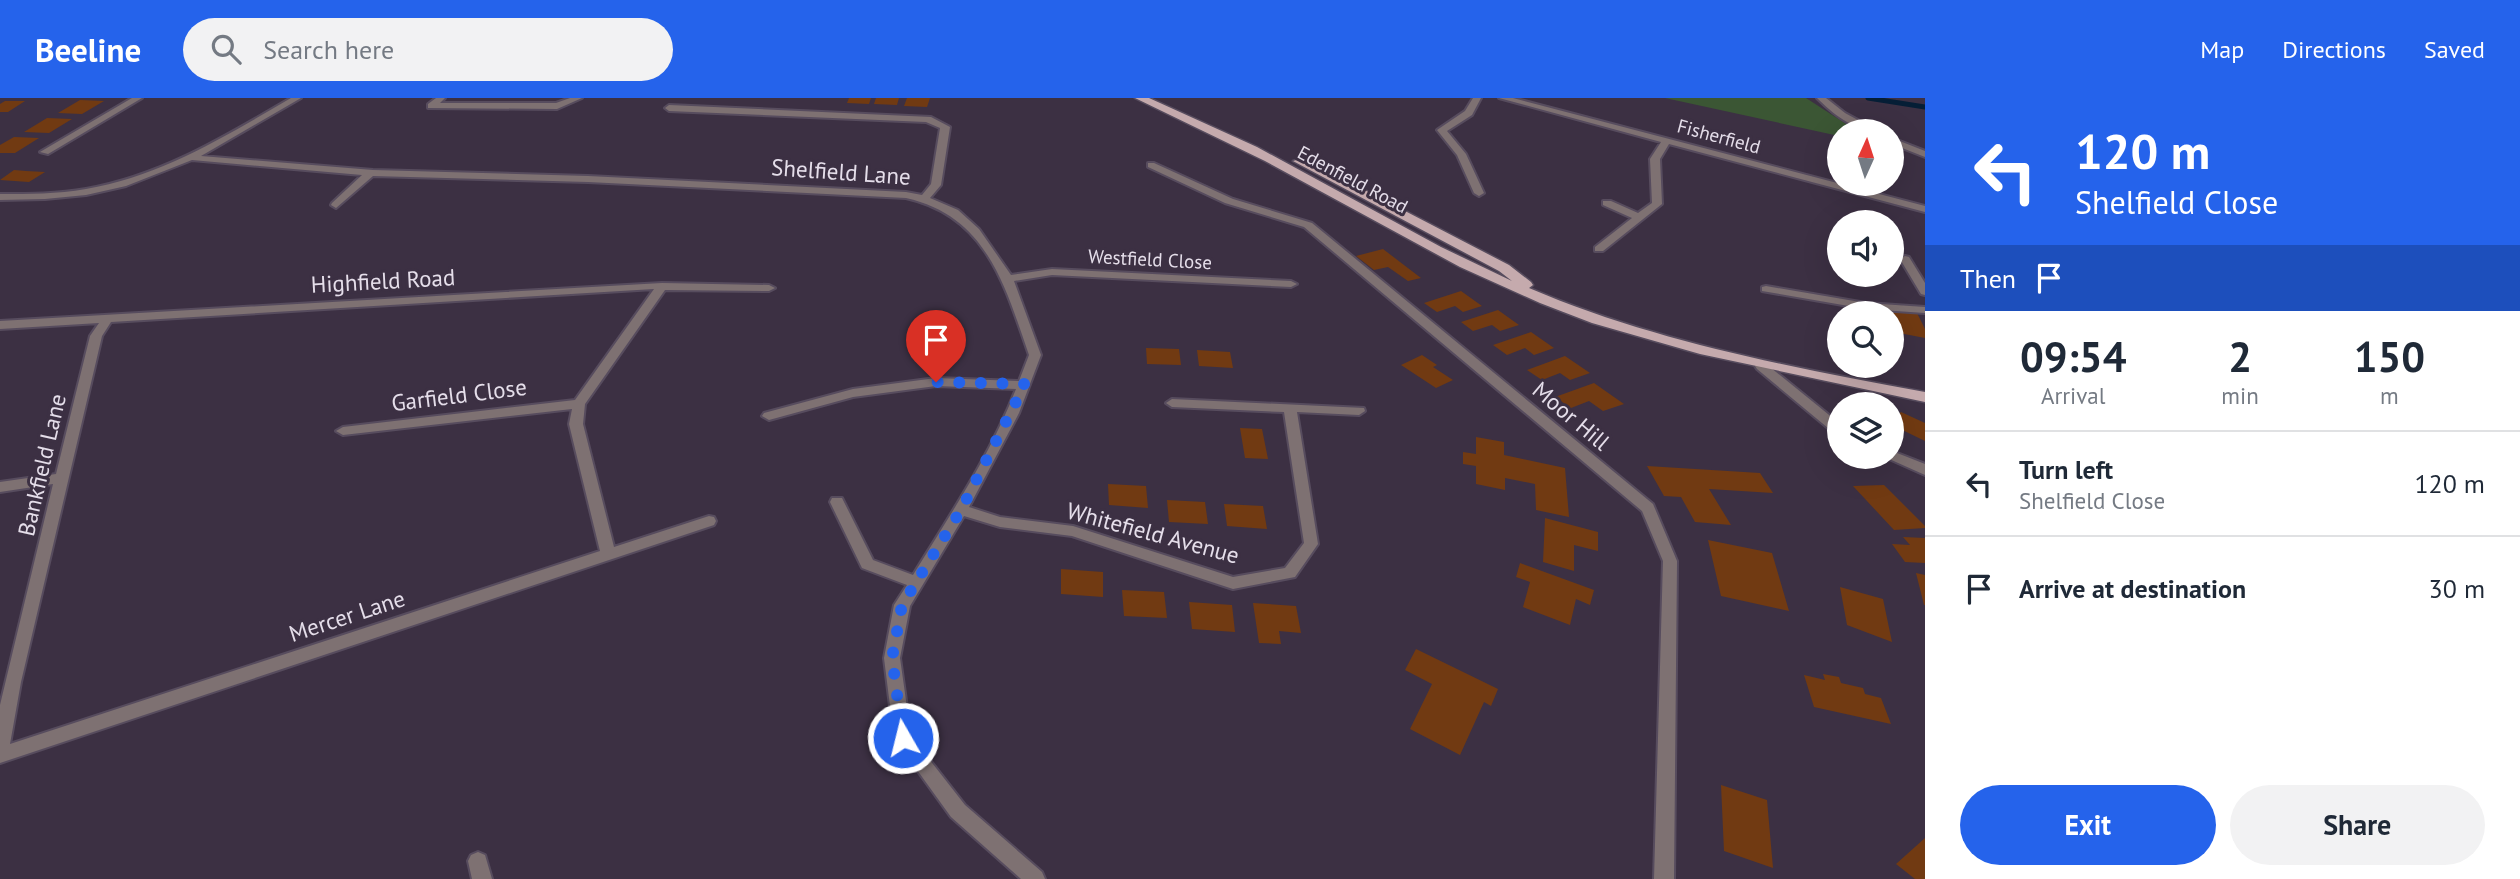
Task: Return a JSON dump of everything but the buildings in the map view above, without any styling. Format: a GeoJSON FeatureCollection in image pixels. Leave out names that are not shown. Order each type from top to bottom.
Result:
{"type":"FeatureCollection","features":[{"type":"Feature","properties":{"kind":"main road","name":"Edenfield Road"},"geometry":{"type":"LineString","coordinates":[[1140,98],[1266,157],[1493,278],[1545,299],[1662,341],[1761,366],[1925,397]]}},
{"type":"Feature","properties":{"kind":"main road","name":"Edenfield Road"},"geometry":{"type":"LineString","coordinates":[[1166,98],[1351,188],[1504,268],[1545,299]]}},
{"type":"Feature","properties":{"kind":"main road"},"geometry":{"type":"LineString","coordinates":[[1335,194],[1351,188]]}},
{"type":"Feature","properties":{"kind":"street"},"geometry":{"type":"LineString","coordinates":[[46,152],[138,98]]}},
{"type":"Feature","properties":{"kind":"street"},"geometry":{"type":"LineString","coordinates":[[0,197],[84,194],[148,178],[195,158],[297,98]]}},
{"type":"Feature","properties":{"kind":"street"},"geometry":{"type":"LineString","coordinates":[[441,98],[431,106],[557,106],[578,98]]}},
{"type":"Feature","properties":{"kind":"street"},"geometry":{"type":"LineString","coordinates":[[1477,98],[1469,113],[1442,130],[1461,154],[1479,193]]}},
{"type":"Feature","properties":{"kind":"street","name":"Fisherfield"},"geometry":{"type":"LineString","coordinates":[[1503,98],[1925,209]]}},
{"type":"Feature","properties":{"kind":"street"},"geometry":{"type":"LineString","coordinates":[[1821,98],[1848,119]]}},
{"type":"Feature","properties":{"kind":"street"},"geometry":{"type":"LineString","coordinates":[[669,108],[928,119],[945,127],[936,184],[925,199]]}},
{"type":"Feature","properties":{"kind":"street"},"geometry":{"type":"LineString","coordinates":[[1599,249],[1657,204],[1655,159],[1667,140]]}},
{"type":"Feature","properties":{"kind":"street"},"geometry":{"type":"LineString","coordinates":[[1904,146],[1925,154]]}},
{"type":"Feature","properties":{"kind":"street","name":"Shelfield Lane"},"geometry":{"type":"LineString","coordinates":[[195,158],[370,173],[601,179],[906,195],[925,199],[954,212],[975,231],[1008,279],[1035,355],[1025,384],[961,510],[902,605],[892,658],[903,738],[958,811],[1035,879]]}},
{"type":"Feature","properties":{"kind":"street","name":"Moor Hill"},"geometry":{"type":"LineString","coordinates":[[1151,165],[1229,201],[1308,225],[1648,508],[1670,561],[1664,879]]}},
{"type":"Feature","properties":{"kind":"street"},"geometry":{"type":"LineString","coordinates":[[336,205],[370,173]]}},
{"type":"Feature","properties":{"kind":"street"},"geometry":{"type":"LineString","coordinates":[[1607,203],[1640,218]]}},
{"type":"Feature","properties":{"kind":"street"},"geometry":{"type":"LineString","coordinates":[[1905,259],[1925,292]]}},
{"type":"Feature","properties":{"kind":"street","name":"Westfield Close"},"geometry":{"type":"LineString","coordinates":[[1008,279],[1052,272],[1291,284]]}},
{"type":"Feature","properties":{"kind":"street"},"geometry":{"type":"LineString","coordinates":[[608,552],[576,424],[579,404],[662,286]]}},
{"type":"Feature","properties":{"kind":"street","name":"Highfield Road"},"geometry":{"type":"LineString","coordinates":[[0,325],[662,286],[769,288]]}},
{"type":"Feature","properties":{"kind":"street"},"geometry":{"type":"LineString","coordinates":[[1766,289],[1866,306],[1925,310]]}},
{"type":"Feature","properties":{"kind":"street","name":"Bankfield Lane"},"geometry":{"type":"LineString","coordinates":[[0,749],[13,682],[96,336],[108,318]]}},
{"type":"Feature","properties":{"kind":"street"},"geometry":{"type":"LineString","coordinates":[[1761,366],[1827,420]]}},
{"type":"Feature","properties":{"kind":"street"},"geometry":{"type":"LineString","coordinates":[[769,416],[853,393],[936,382],[1025,384]]}},
{"type":"Feature","properties":{"kind":"street"},"geometry":{"type":"LineString","coordinates":[[1172,403],[1359,411]]}},
{"type":"Feature","properties":{"kind":"street","name":"Garfield Close"},"geometry":{"type":"LineString","coordinates":[[343,431],[579,404]]}},
{"type":"Feature","properties":{"kind":"street","name":"Whitefield Avenue"},"geometry":{"type":"LineString","coordinates":[[961,510],[1000,522],[1073,531],[1233,583],[1290,573],[1311,544],[1290,410]]}},
{"type":"Feature","properties":{"kind":"street"},"geometry":{"type":"LineString","coordinates":[[1904,460],[1925,470]]}},
{"type":"Feature","properties":{"kind":"street"},"geometry":{"type":"LineString","coordinates":[[0,487],[63,478]]}},
{"type":"Feature","properties":{"kind":"street"},"geometry":{"type":"LineString","coordinates":[[837,502],[867,564],[916,582]]}},
{"type":"Feature","properties":{"kind":"street","name":"Mercer Lane"},"geometry":{"type":"LineString","coordinates":[[0,755],[608,552],[709,521]]}},
{"type":"Feature","properties":{"kind":"green space"},"geometry":{"type":"Polygon","coordinates":[[[1665,98],[1806,98],[1838,119],[1827,119],[1827,133],[1665,98]]]}},
{"type":"Feature","properties":{"kind":"waterway"},"geometry":{"type":"LineString","coordinates":[[1868,98],[1925,107]]}},
{"type":"Feature","properties":{"kind":"route"},"geometry":{"type":"LineString","coordinates":[[903,738],[892,658],[902,605],[961,510],[1013,413],[1025,384],[936,382]]}}]}
